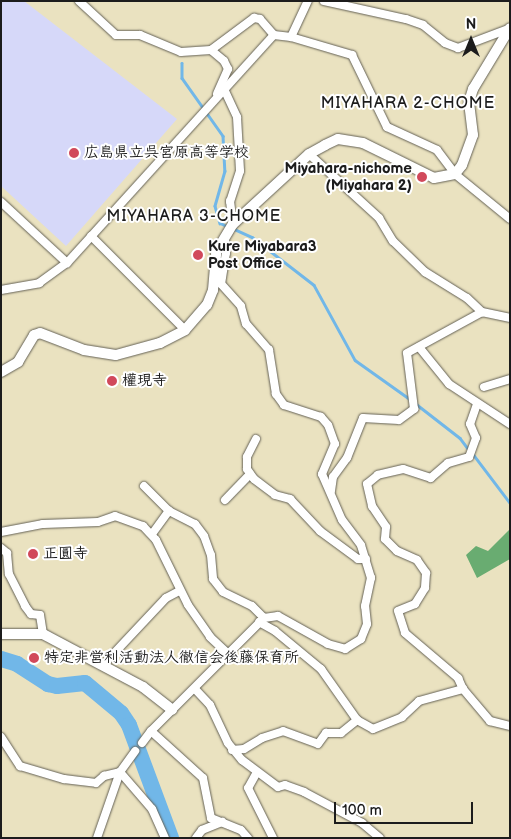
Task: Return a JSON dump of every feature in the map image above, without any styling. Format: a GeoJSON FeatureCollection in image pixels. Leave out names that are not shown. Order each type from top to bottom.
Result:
{"type":"FeatureCollection","features":[{"type":"Feature","properties":{"kind":"street"},"geometry":{"type":"LineString","coordinates":[[79,1],[116,35],[140,35],[181,52],[211,50],[254,18],[260,19],[274,35],[291,37],[352,55],[387,127],[437,150],[455,174],[510,219]]}},
{"type":"Feature","properties":{"kind":"street"},"geometry":{"type":"LineString","coordinates":[[291,37],[308,1]]}},
{"type":"Feature","properties":{"kind":"street"},"geometry":{"type":"LineString","coordinates":[[324,1],[406,19],[423,25],[445,43],[458,48],[509,29]]}},
{"type":"Feature","properties":{"kind":"street"},"geometry":{"type":"LineString","coordinates":[[1,372],[18,362],[34,335],[40,333],[84,350],[116,355],[160,343],[185,330],[207,305],[213,290],[216,252],[233,224],[308,154],[338,139],[363,143],[434,178],[455,174],[462,165],[473,135],[469,102],[473,89],[509,29]]}},
{"type":"Feature","properties":{"kind":"street"},"geometry":{"type":"LineString","coordinates":[[1,290],[39,283],[67,263],[274,35]]}},
{"type":"Feature","properties":{"kind":"street"},"geometry":{"type":"LineString","coordinates":[[211,50],[224,61],[228,69],[215,99]]}},
{"type":"Feature","properties":{"kind":"street"},"geometry":{"type":"LineString","coordinates":[[224,89],[237,117],[240,171],[230,201],[233,224]]}},
{"type":"Feature","properties":{"kind":"street"},"geometry":{"type":"LineString","coordinates":[[308,154],[379,218],[393,241],[425,272],[467,298],[482,312],[510,318]]}},
{"type":"Feature","properties":{"kind":"street"},"geometry":{"type":"LineString","coordinates":[[1,202],[67,263]]}},
{"type":"Feature","properties":{"kind":"street"},"geometry":{"type":"LineString","coordinates":[[91,236],[185,330]]}},
{"type":"Feature","properties":{"kind":"street"},"geometry":{"type":"LineString","coordinates":[[142,743],[151,731],[195,689],[261,620],[278,616],[328,644],[346,649],[361,639],[366,630],[365,606],[371,578],[366,559],[361,545],[342,520],[331,490],[322,474],[335,444],[328,425],[321,416],[284,405],[276,394],[269,350],[246,324],[242,306],[221,284],[226,254],[225,236]]}},
{"type":"Feature","properties":{"kind":"street"},"geometry":{"type":"LineString","coordinates":[[331,490],[333,477],[347,458],[363,418],[399,420],[414,408],[407,353],[482,312]]}},
{"type":"Feature","properties":{"kind":"street"},"geometry":{"type":"LineString","coordinates":[[419,347],[449,384],[510,424]]}},
{"type":"Feature","properties":{"kind":"street"},"geometry":{"type":"LineString","coordinates":[[484,387],[510,379]]}},
{"type":"Feature","properties":{"kind":"street"},"geometry":{"type":"LineString","coordinates":[[477,404],[470,424],[476,438],[469,457],[448,463],[431,478],[403,469],[378,475],[367,484],[372,506],[386,527],[385,539],[397,551],[417,560],[426,573],[425,588],[415,604],[398,611],[405,632],[427,654],[449,669],[490,721],[510,726]]}},
{"type":"Feature","properties":{"kind":"street"},"geometry":{"type":"LineString","coordinates":[[256,439],[247,457],[247,469],[250,474],[263,488],[290,499],[308,520],[337,545],[358,559],[366,559]]}},
{"type":"Feature","properties":{"kind":"street"},"geometry":{"type":"LineString","coordinates":[[225,500],[250,474]]}},
{"type":"Feature","properties":{"kind":"street"},"geometry":{"type":"LineString","coordinates":[[144,486],[169,511],[195,524],[204,536],[211,554],[213,579],[224,592],[252,606],[261,620],[320,669],[357,720],[373,729],[402,717],[419,701],[463,689]]}},
{"type":"Feature","properties":{"kind":"street"},"geometry":{"type":"LineString","coordinates":[[152,534],[169,511]]}},
{"type":"Feature","properties":{"kind":"street"},"geometry":{"type":"LineString","coordinates":[[1,532],[44,524],[98,522],[115,516],[129,519],[152,534],[179,591],[210,637],[228,654]]}},
{"type":"Feature","properties":{"kind":"street"},"geometry":{"type":"LineString","coordinates":[[1,548],[7,553],[9,574],[27,610],[40,615],[43,634]]}},
{"type":"Feature","properties":{"kind":"street"},"geometry":{"type":"LineString","coordinates":[[103,665],[166,598],[179,591]]}},
{"type":"Feature","properties":{"kind":"street"},"geometry":{"type":"LineString","coordinates":[[1,634],[43,634],[157,696],[172,710]]}},
{"type":"Feature","properties":{"kind":"street"},"geometry":{"type":"LineString","coordinates":[[195,689],[210,705],[232,750],[257,772],[278,787],[285,785],[304,792],[362,824],[380,838]]}},
{"type":"Feature","properties":{"kind":"street"},"geometry":{"type":"LineString","coordinates":[[232,750],[244,749],[262,738],[283,731],[318,744],[326,733],[341,733],[357,720]]}},
{"type":"Feature","properties":{"kind":"street"},"geometry":{"type":"LineString","coordinates":[[151,731],[203,778],[211,818],[241,830],[248,838]]}},
{"type":"Feature","properties":{"kind":"street"},"geometry":{"type":"LineString","coordinates":[[1,737],[20,766],[33,770],[96,783],[104,776],[120,772]]}},
{"type":"Feature","properties":{"kind":"street"},"geometry":{"type":"LineString","coordinates":[[97,838],[120,772],[135,751]]}},
{"type":"Feature","properties":{"kind":"street"},"geometry":{"type":"LineString","coordinates":[[120,772],[152,809],[165,838]]}},
{"type":"Feature","properties":{"kind":"street"},"geometry":{"type":"LineString","coordinates":[[257,772],[248,788],[273,838]]}},
{"type":"Feature","properties":{"kind":"street"},"geometry":{"type":"LineString","coordinates":[[196,838],[202,830],[222,822]]}},
{"type":"Feature","properties":{"kind":"shaded area","name":"広島県立呉宮原高等学校"},"geometry":{"type":"Polygon","coordinates":[[[1,1],[24,1],[177,119],[66,246],[1,186],[1,1]]]}},
{"type":"Feature","properties":{"kind":"green space"},"geometry":{"type":"Polygon","coordinates":[[[510,529],[510,559],[477,578],[466,555],[476,546],[488,551],[510,529]]]}},
{"type":"Feature","properties":{"kind":"waterway"},"geometry":{"type":"LineString","coordinates":[[182,63],[182,78],[223,136],[225,171],[215,206],[220,223],[229,227]]}},
{"type":"Feature","properties":{"kind":"waterway"},"geometry":{"type":"LineString","coordinates":[[234,229],[252,237],[314,285],[355,360],[411,400]]}},
{"type":"Feature","properties":{"kind":"waterway"},"geometry":{"type":"LineString","coordinates":[[415,403],[460,438],[469,450]]}},
{"type":"Feature","properties":{"kind":"waterway"},"geometry":{"type":"LineString","coordinates":[[473,454],[510,503]]}},
{"type":"Feature","properties":{"kind":"waterway"},"geometry":{"type":"LineString","coordinates":[[1,659],[17,664],[48,684],[57,686],[85,683],[121,713],[129,725],[171,838]]}},
{"type":"Feature","properties":{"kind":"place","name":"広島県立呉宮原高等学校"},"geometry":{"type":"Point","coordinates":[74,153]}},
{"type":"Feature","properties":{"kind":"place","name":"Miyahara-nichome (Miyahara 2)"},"geometry":{"type":"Point","coordinates":[422,177]}},
{"type":"Feature","properties":{"kind":"place","name":"Kure Miyabara3 Post Office"},"geometry":{"type":"Point","coordinates":[198,255]}},
{"type":"Feature","properties":{"kind":"place","name":"權現寺"},"geometry":{"type":"Point","coordinates":[112,381]}},
{"type":"Feature","properties":{"kind":"place","name":"正圓寺"},"geometry":{"type":"Point","coordinates":[33,554]}},
{"type":"Feature","properties":{"kind":"place","name":"特定非営利活動法人徹信会後藤保育所"},"geometry":{"type":"Point","coordinates":[34,658]}},
{"type":"Feature","properties":{"kind":"district","name":"MIYAHARA 2-CHOME"},"geometry":{"type":"Point","coordinates":[408,104]}},
{"type":"Feature","properties":{"kind":"district","name":"MIYAHARA 3-CHOME"},"geometry":{"type":"Point","coordinates":[194,217]}}]}
